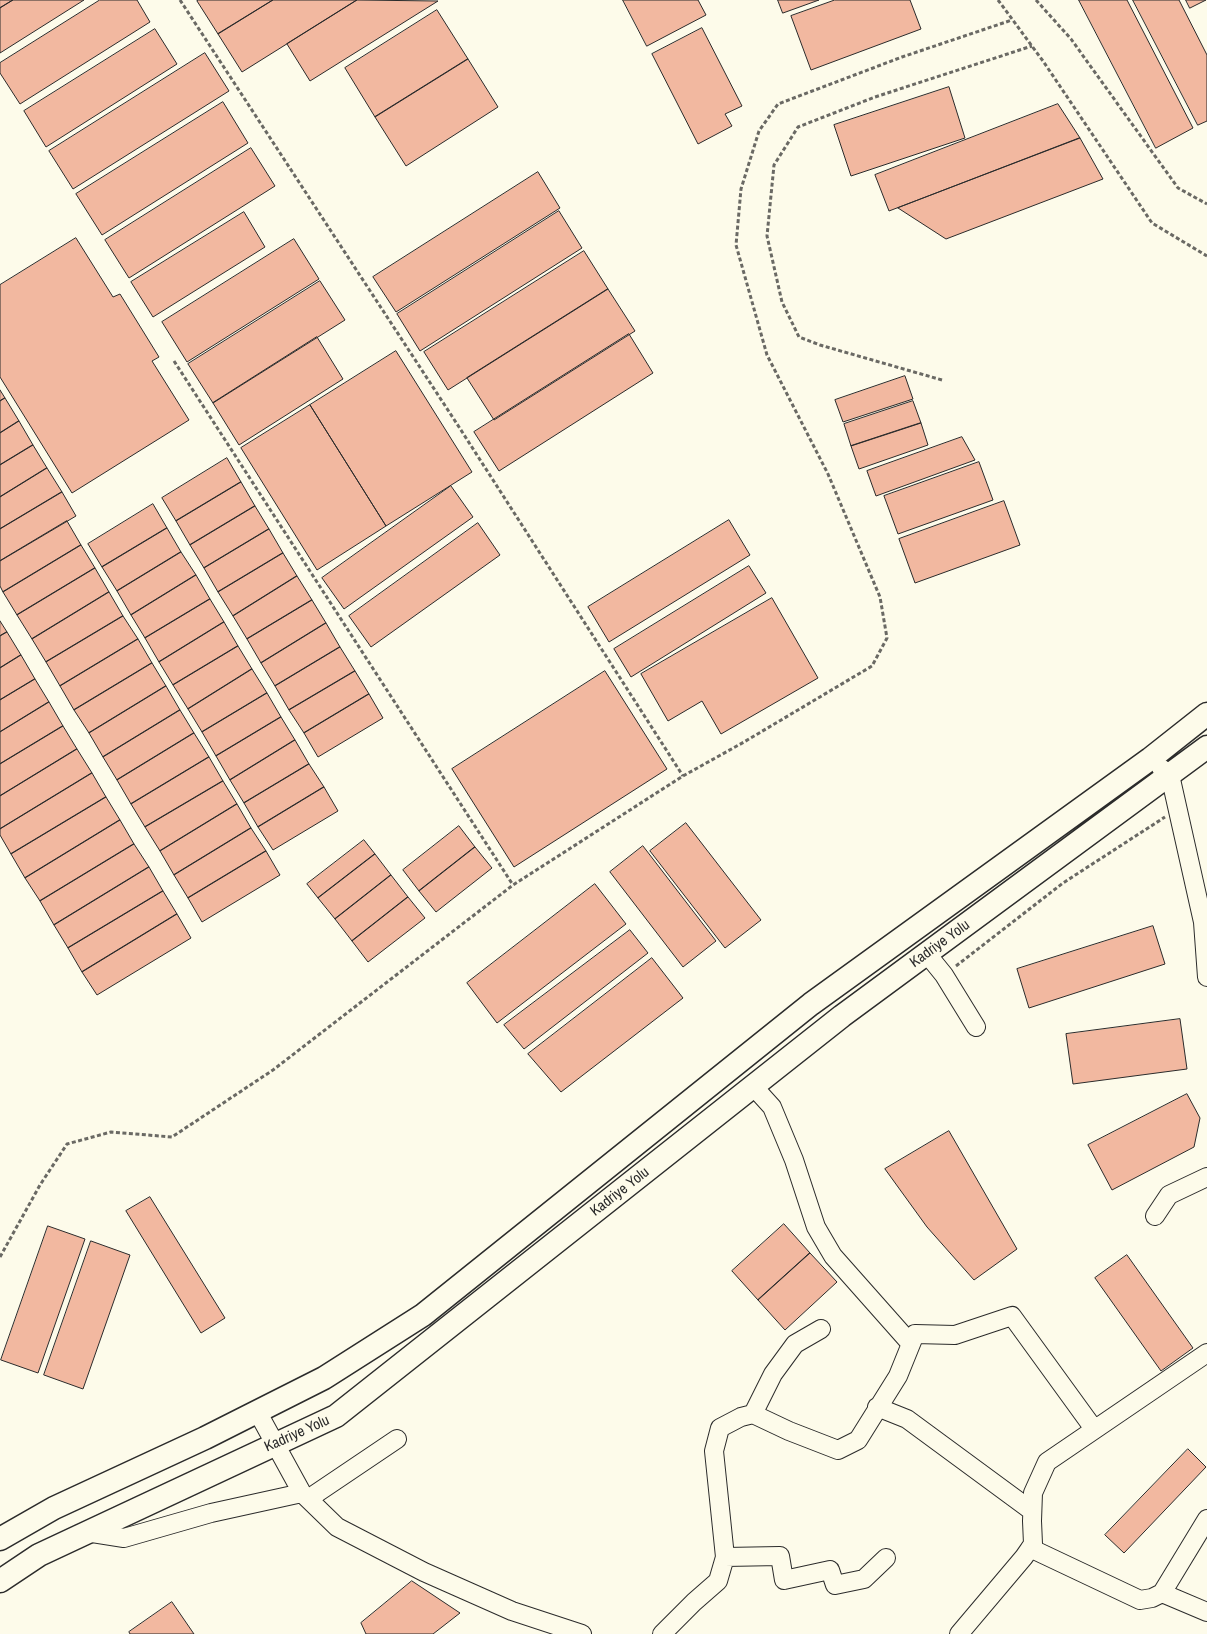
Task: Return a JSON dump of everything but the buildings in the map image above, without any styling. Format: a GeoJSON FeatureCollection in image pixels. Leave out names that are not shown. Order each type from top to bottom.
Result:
{"type":"FeatureCollection","features":[{"type":"Feature","properties":{"kind":"main road","name":"Kadriye Yolu"},"geometry":{"type":"LineString","coordinates":[[0,1540],[54,1508],[205,1438],[324,1378],[423,1315],[811,1004],[1150,759],[1207,714]]}},
{"type":"Feature","properties":{"kind":"main road","name":"Kadriye Yolu"},"geometry":{"type":"LineString","coordinates":[[0,1581],[39,1555],[336,1416],[842,1016],[1207,747]]}},
{"type":"Feature","properties":{"kind":"street"},"geometry":{"type":"LineString","coordinates":[[1150,759],[1170,775],[1203,922],[1207,977]]}},
{"type":"Feature","properties":{"kind":"street"},"geometry":{"type":"LineString","coordinates":[[927,954],[944,975],[976,1027]]}},
{"type":"Feature","properties":{"kind":"street"},"geometry":{"type":"LineString","coordinates":[[753,1086],[772,1107],[794,1160],[816,1227],[833,1256],[911,1344]]}},
{"type":"Feature","properties":{"kind":"street"},"geometry":{"type":"LineString","coordinates":[[1155,1216],[1169,1195],[1207,1176]]}},
{"type":"Feature","properties":{"kind":"street"},"geometry":{"type":"LineString","coordinates":[[662,1634],[694,1602],[718,1582],[725,1557],[714,1451],[720,1428],[741,1417],[753,1414],[789,1432],[838,1450],[858,1440],[898,1376],[915,1334],[955,1335],[1012,1316],[1094,1428]]}},
{"type":"Feature","properties":{"kind":"street"},"geometry":{"type":"LineString","coordinates":[[753,1414],[773,1374],[795,1344],[821,1329]]}},
{"type":"Feature","properties":{"kind":"street"},"geometry":{"type":"LineString","coordinates":[[959,1634],[1033,1544],[1033,1493],[1047,1462],[1094,1428],[1207,1353]]}},
{"type":"Feature","properties":{"kind":"street"},"geometry":{"type":"LineString","coordinates":[[878,1407],[907,1419],[1032,1511]]}},
{"type":"Feature","properties":{"kind":"street"},"geometry":{"type":"LineString","coordinates":[[257,1411],[305,1496],[337,1527],[424,1572],[512,1611],[582,1634]]}},
{"type":"Feature","properties":{"kind":"street"},"geometry":{"type":"LineString","coordinates":[[86,1532],[124,1538],[211,1513],[305,1496],[397,1439]]}},
{"type":"Feature","properties":{"kind":"street"},"geometry":{"type":"LineString","coordinates":[[1030,1548],[1140,1600],[1152,1598],[1162,1593],[1207,1519]]}},
{"type":"Feature","properties":{"kind":"street"},"geometry":{"type":"LineString","coordinates":[[725,1557],[780,1556],[784,1580],[830,1570],[835,1585],[864,1579],[886,1558]]}},
{"type":"Feature","properties":{"kind":"street"},"geometry":{"type":"LineString","coordinates":[[1162,1593],[1207,1612]]}},
{"type":"Feature","properties":{"kind":"path"},"geometry":{"type":"LineString","coordinates":[[180,0],[459,427],[683,776]]}},
{"type":"Feature","properties":{"kind":"path"},"geometry":{"type":"LineString","coordinates":[[998,0],[1032,46],[1152,223],[1207,256]]}},
{"type":"Feature","properties":{"kind":"path"},"geometry":{"type":"LineString","coordinates":[[1036,0],[1071,39],[1178,188],[1207,204]]}},
{"type":"Feature","properties":{"kind":"path"},"geometry":{"type":"LineString","coordinates":[[0,1258],[40,1185],[67,1144],[111,1132],[172,1137],[273,1070],[513,885],[683,776],[872,666],[887,638],[880,597],[828,474],[767,355],[736,245],[740,189],[759,131],[778,104],[902,57],[1012,20]]}},
{"type":"Feature","properties":{"kind":"path"},"geometry":{"type":"LineString","coordinates":[[942,380],[820,345],[799,337],[782,302],[767,236],[774,164],[798,127],[875,97],[1032,46]]}},
{"type":"Feature","properties":{"kind":"path"},"geometry":{"type":"LineString","coordinates":[[174,361],[513,885]]}},
{"type":"Feature","properties":{"kind":"path"},"geometry":{"type":"LineString","coordinates":[[944,975],[1064,883],[1178,808]]}}]}
